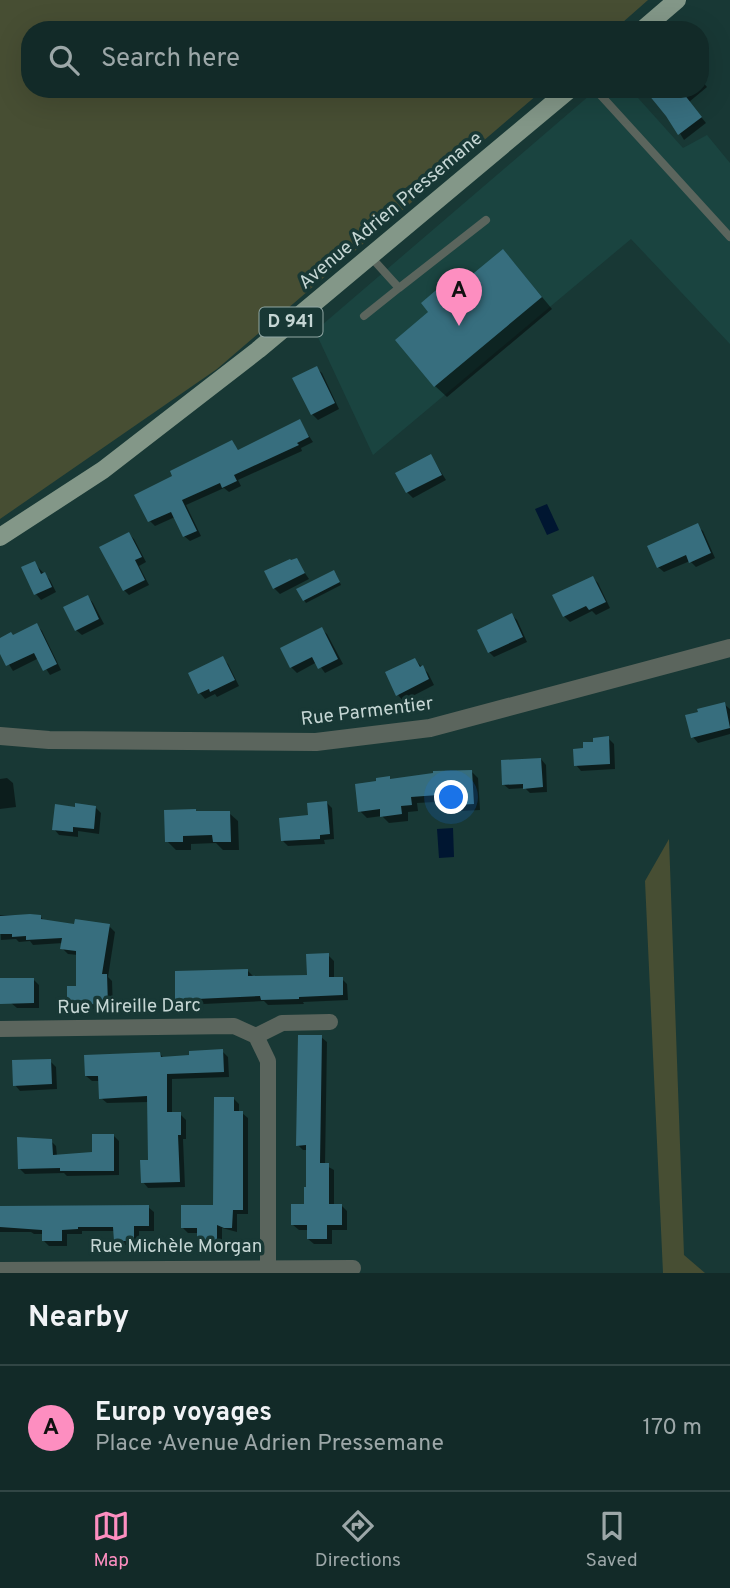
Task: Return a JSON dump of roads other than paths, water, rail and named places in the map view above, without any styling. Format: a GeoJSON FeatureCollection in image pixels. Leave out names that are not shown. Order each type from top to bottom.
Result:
{"type":"FeatureCollection","features":[{"type":"Feature","properties":{"kind":"main road"},"geometry":{"type":"LineString","coordinates":[[652,21],[677,0]]}},
{"type":"Feature","properties":{"kind":"main road","name":"Avenue Adrien Pressemane"},"geometry":{"type":"LineString","coordinates":[[0,537],[103,470],[258,350],[559,98]]}},
{"type":"Feature","properties":{"kind":"street","name":"Rue Parmentier"},"geometry":{"type":"LineString","coordinates":[[0,736],[49,740],[316,742],[430,728],[730,648]]}},
{"type":"Feature","properties":{"kind":"street"},"geometry":{"type":"LineString","coordinates":[[268,1270],[268,1061],[256,1036],[282,1023],[330,1022]]}},
{"type":"Feature","properties":{"kind":"street","name":"Rue Mireille Darc"},"geometry":{"type":"LineString","coordinates":[[0,1030],[234,1026],[256,1036]]}},
{"type":"Feature","properties":{"kind":"street","name":"Rue Michèle Morgan"},"geometry":{"type":"LineString","coordinates":[[0,1270],[353,1268]]}},
{"type":"Feature","properties":{"kind":"lane"},"geometry":{"type":"LineString","coordinates":[[603,98],[730,237]]}},
{"type":"Feature","properties":{"kind":"lane"},"geometry":{"type":"LineString","coordinates":[[365,316],[486,220]]}},
{"type":"Feature","properties":{"kind":"lane"},"geometry":{"type":"LineString","coordinates":[[370,256],[399,288]]}},
{"type":"Feature","properties":{"kind":"water"},"geometry":{"type":"Polygon","coordinates":[[[547,504],[559,530],[547,535],[535,509],[547,504]]]}},
{"type":"Feature","properties":{"kind":"water"},"geometry":{"type":"Polygon","coordinates":[[[453,828],[454,857],[439,858],[437,829],[453,828]]]}},
{"type":"Feature","properties":{"kind":"place","name":"Europ voyages"},"geometry":{"type":"Point","coordinates":[459,326]}}]}
